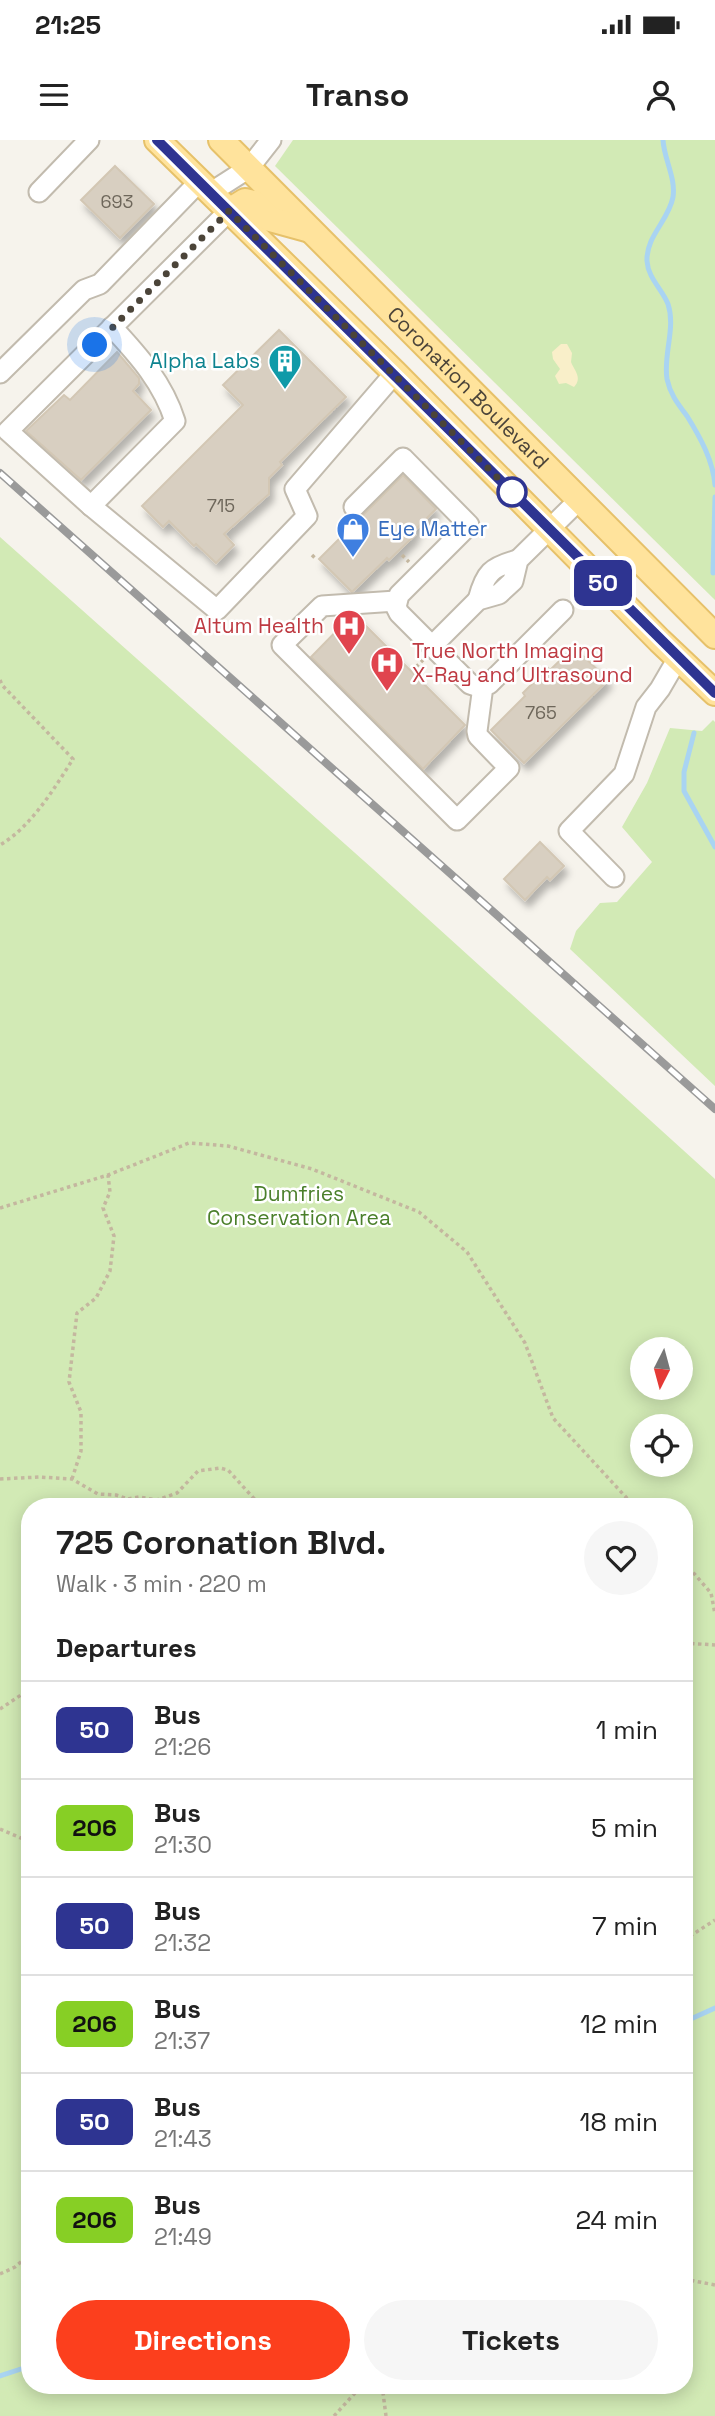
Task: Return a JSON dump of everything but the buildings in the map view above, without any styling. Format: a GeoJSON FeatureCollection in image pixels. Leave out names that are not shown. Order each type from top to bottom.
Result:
{"type":"FeatureCollection","features":[{"type":"Feature","properties":{"kind":"main road","name":"Coronation Boulevard"},"geometry":{"type":"LineString","coordinates":[[157,140],[715,693]]}},
{"type":"Feature","properties":{"kind":"main road","name":"Coronation Boulevard"},"geometry":{"type":"LineString","coordinates":[[220,140],[715,636]]}},
{"type":"Feature","properties":{"kind":"main road"},"geometry":{"type":"LineString","coordinates":[[229,211],[245,201],[254,203],[270,219],[310,230]]}},
{"type":"Feature","properties":{"kind":"lane"},"geometry":{"type":"LineString","coordinates":[[39,192],[89,140]]}},
{"type":"Feature","properties":{"kind":"lane"},"geometry":{"type":"LineString","coordinates":[[0,373],[84,290],[100,284],[205,188],[248,168],[271,140]]}},
{"type":"Feature","properties":{"kind":"lane"},"geometry":{"type":"LineString","coordinates":[[229,211],[8,431],[91,506],[217,610],[307,516],[295,489],[395,373]]}},
{"type":"Feature","properties":{"kind":"lane"},"geometry":{"type":"LineString","coordinates":[[91,506],[175,421],[168,398],[146,365],[112,327]]}},
{"type":"Feature","properties":{"kind":"lane"},"geometry":{"type":"LineString","coordinates":[[354,508],[403,458],[470,525],[399,595],[397,601],[399,613],[470,684],[489,684],[563,610]]}},
{"type":"Feature","properties":{"kind":"lane"},"geometry":{"type":"LineString","coordinates":[[432,646],[478,600],[499,594],[513,581],[518,560],[579,500]]}},
{"type":"Feature","properties":{"kind":"lane"},"geometry":{"type":"LineString","coordinates":[[397,601],[321,606],[282,645],[457,820],[509,768],[478,736],[483,686]]}},
{"type":"Feature","properties":{"kind":"lane"},"geometry":{"type":"LineString","coordinates":[[614,877],[569,831],[624,774],[646,707],[678,658]]}},
{"type":"Feature","properties":{"kind":"path"},"geometry":{"type":"LineString","coordinates":[[0,680],[73,759],[18,832],[0,845]]}},
{"type":"Feature","properties":{"kind":"path"},"geometry":{"type":"LineString","coordinates":[[0,1208],[108,1175],[189,1143],[228,1146],[313,1169],[419,1212],[467,1252],[525,1343],[554,1418],[627,1498]]}},
{"type":"Feature","properties":{"kind":"path"},"geometry":{"type":"LineString","coordinates":[[72,1479],[81,1451],[82,1412],[69,1382],[70,1357],[77,1313],[96,1298],[110,1271],[114,1236],[103,1208],[110,1192],[108,1175]]}},
{"type":"Feature","properties":{"kind":"path"},"geometry":{"type":"LineString","coordinates":[[163,1498],[177,1493],[198,1471],[220,1468],[228,1470],[253,1498]]}},
{"type":"Feature","properties":{"kind":"path"},"geometry":{"type":"LineString","coordinates":[[0,1479],[72,1479],[98,1494],[125,1498]]}},
{"type":"Feature","properties":{"kind":"path"},"geometry":{"type":"LineString","coordinates":[[693,1572],[711,1593],[715,1615]]}},
{"type":"Feature","properties":{"kind":"path"},"geometry":{"type":"LineString","coordinates":[[693,1644],[715,1645]]}},
{"type":"Feature","properties":{"kind":"path"},"geometry":{"type":"LineString","coordinates":[[0,1709],[21,1695]]}},
{"type":"Feature","properties":{"kind":"path"},"geometry":{"type":"LineString","coordinates":[[0,1829],[21,1838]]}},
{"type":"Feature","properties":{"kind":"path"},"geometry":{"type":"LineString","coordinates":[[693,1934],[715,1920]]}},
{"type":"Feature","properties":{"kind":"path"},"geometry":{"type":"LineString","coordinates":[[0,2274],[21,2261]]}},
{"type":"Feature","properties":{"kind":"path"},"geometry":{"type":"LineString","coordinates":[[693,2281],[715,2285]]}},
{"type":"Feature","properties":{"kind":"path"},"geometry":{"type":"LineString","coordinates":[[334,2416],[354,2394]]}},
{"type":"Feature","properties":{"kind":"path"},"geometry":{"type":"LineString","coordinates":[[383,2394],[386,2416]]}},
{"type":"Feature","properties":{"kind":"green space"},"geometry":{"type":"Polygon","coordinates":[[[293,140],[715,140],[715,600],[275,166],[293,140]]]}},
{"type":"Feature","properties":{"kind":"green space","name":"Dumfries Conservation Area"},"geometry":{"type":"Polygon","coordinates":[[[0,537],[373,869],[715,1179],[715,2416],[0,2416],[0,537]]]}},
{"type":"Feature","properties":{"kind":"green space"},"geometry":{"type":"Polygon","coordinates":[[[713,720],[715,1086],[570,949],[576,931],[600,903],[617,902],[652,862],[622,827],[647,783],[670,728],[702,731],[713,720]]]}},
{"type":"Feature","properties":{"kind":"sand"},"geometry":{"type":"Polygon","coordinates":[[[561,344],[567,344],[572,353],[571,362],[578,377],[574,387],[566,383],[559,384],[555,376],[560,369],[552,352],[561,344]]]}},
{"type":"Feature","properties":{"kind":"waterway"},"geometry":{"type":"LineString","coordinates":[[663,140],[673,183],[673,197],[650,244],[647,261],[650,273],[668,304],[670,313],[666,370],[668,384],[705,449],[715,485]]}},
{"type":"Feature","properties":{"kind":"waterway"},"geometry":{"type":"LineString","coordinates":[[713,573],[715,497]]}},
{"type":"Feature","properties":{"kind":"waterway"},"geometry":{"type":"LineString","coordinates":[[694,733],[684,772],[684,791],[715,847]]}},
{"type":"Feature","properties":{"kind":"waterway"},"geometry":{"type":"LineString","coordinates":[[693,2018],[715,2008]]}},
{"type":"Feature","properties":{"kind":"waterway"},"geometry":{"type":"LineString","coordinates":[[0,2376],[21,2369]]}},
{"type":"Feature","properties":{"kind":"railway"},"geometry":{"type":"LineString","coordinates":[[0,473],[715,1109]]}},
{"type":"Feature","properties":{"kind":"bus line","name":"50"},"geometry":{"type":"LineString","coordinates":[[157,140],[715,693]]}},
{"type":"Feature","properties":{"kind":"place","name":"Alpha Labs"},"geometry":{"type":"Point","coordinates":[285,391]}},
{"type":"Feature","properties":{"kind":"place","name":"Eye Matter"},"geometry":{"type":"Point","coordinates":[353,559]}},
{"type":"Feature","properties":{"kind":"place","name":"Altum Health"},"geometry":{"type":"Point","coordinates":[349,656]}},
{"type":"Feature","properties":{"kind":"place","name":"True North Imaging X-Ray and Ultrasound"},"geometry":{"type":"Point","coordinates":[387,693]}},
{"type":"Feature","properties":{"kind":"route"},"geometry":{"type":"LineString","coordinates":[[95,345],[229,211],[512,492]]}}]}
